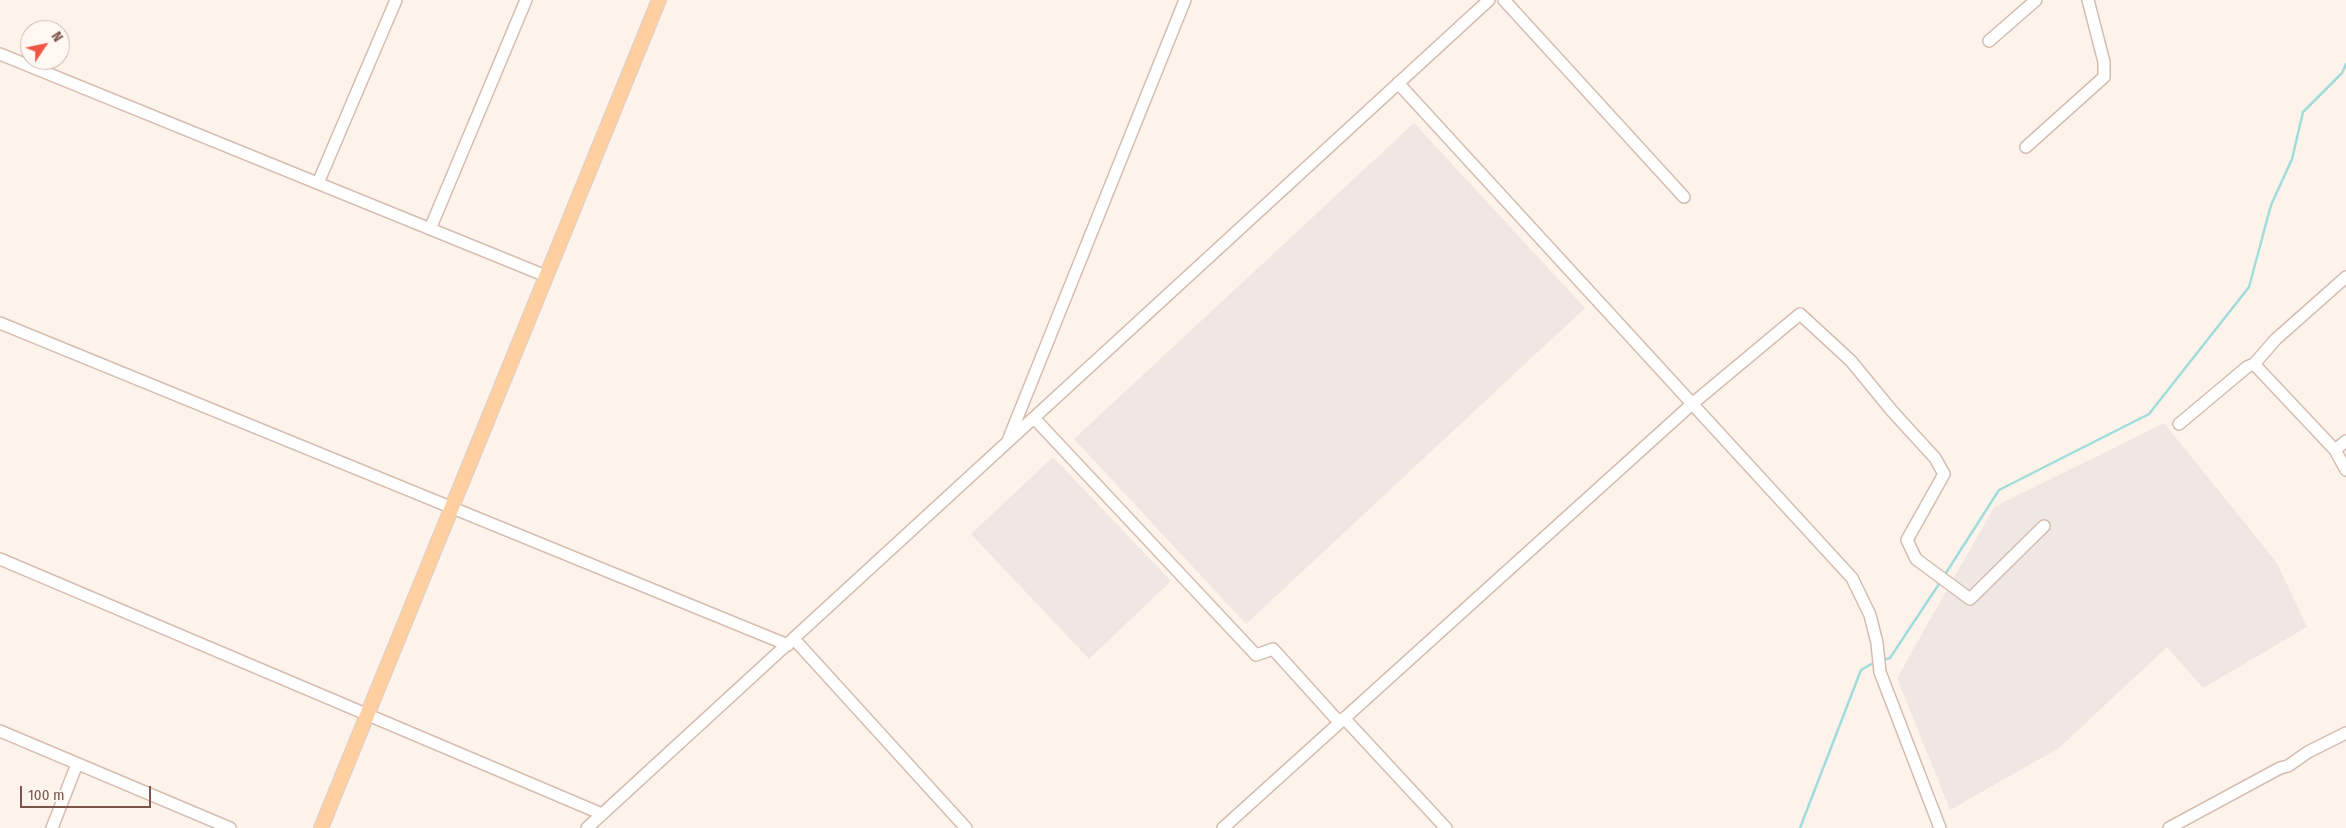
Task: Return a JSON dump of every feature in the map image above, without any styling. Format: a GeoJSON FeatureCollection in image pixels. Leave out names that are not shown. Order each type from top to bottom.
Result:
{"type":"FeatureCollection","features":[{"type":"Feature","properties":{"kind":"main road"},"geometry":{"type":"LineString","coordinates":[[321,828],[659,0]]}},
{"type":"Feature","properties":{"kind":"street"},"geometry":{"type":"LineString","coordinates":[[318,183],[396,0]]}},
{"type":"Feature","properties":{"kind":"street"},"geometry":{"type":"LineString","coordinates":[[430,229],[526,0]]}},
{"type":"Feature","properties":{"kind":"street"},"geometry":{"type":"LineString","coordinates":[[1008,442],[1185,0]]}},
{"type":"Feature","properties":{"kind":"street"},"geometry":{"type":"LineString","coordinates":[[587,828],[1489,0]]}},
{"type":"Feature","properties":{"kind":"street"},"geometry":{"type":"LineString","coordinates":[[1504,0],[1684,197]]}},
{"type":"Feature","properties":{"kind":"street"},"geometry":{"type":"LineString","coordinates":[[1989,41],[2036,0]]}},
{"type":"Feature","properties":{"kind":"street"},"geometry":{"type":"LineString","coordinates":[[2026,147],[2104,77],[2104,62],[2088,0]]}},
{"type":"Feature","properties":{"kind":"street"},"geometry":{"type":"LineString","coordinates":[[0,54],[546,276]]}},
{"type":"Feature","properties":{"kind":"street"},"geometry":{"type":"LineString","coordinates":[[1398,83],[1852,578],[1870,616],[1880,672],[1940,828]]}},
{"type":"Feature","properties":{"kind":"street"},"geometry":{"type":"LineString","coordinates":[[2179,424],[2247,367],[2254,364],[2276,338],[2346,277]]}},
{"type":"Feature","properties":{"kind":"street"},"geometry":{"type":"LineString","coordinates":[[1222,828],[1692,404],[1800,314],[1851,361],[1892,411],[1935,458],[1944,474],[1907,540],[1916,559],[1970,599],[2044,526]]}},
{"type":"Feature","properties":{"kind":"street"},"geometry":{"type":"LineString","coordinates":[[0,323],[452,507],[791,642],[966,828]]}},
{"type":"Feature","properties":{"kind":"street"},"geometry":{"type":"LineString","coordinates":[[2254,364],[2335,450],[2346,470]]}},
{"type":"Feature","properties":{"kind":"street"},"geometry":{"type":"LineString","coordinates":[[1034,418],[1256,655],[1273,648],[1446,828]]}},
{"type":"Feature","properties":{"kind":"street"},"geometry":{"type":"LineString","coordinates":[[2335,450],[2346,441]]}},
{"type":"Feature","properties":{"kind":"street"},"geometry":{"type":"LineString","coordinates":[[0,559],[368,713],[602,814]]}},
{"type":"Feature","properties":{"kind":"street"},"geometry":{"type":"LineString","coordinates":[[0,731],[230,828]]}},
{"type":"Feature","properties":{"kind":"street"},"geometry":{"type":"LineString","coordinates":[[2169,828],[2280,768],[2288,766],[2308,752],[2346,733]]}},
{"type":"Feature","properties":{"kind":"street"},"geometry":{"type":"LineString","coordinates":[[52,828],[78,764]]}},
{"type":"Feature","properties":{"kind":"shaded area"},"geometry":{"type":"Polygon","coordinates":[[[1414,123],[1585,308],[1246,624],[1074,439],[1414,123]]]}},
{"type":"Feature","properties":{"kind":"shaded area"},"geometry":{"type":"Polygon","coordinates":[[[2164,423],[2277,563],[2307,627],[2203,688],[2167,647],[2059,748],[1950,810],[1897,678],[1994,507],[2164,423]]]}},
{"type":"Feature","properties":{"kind":"shaded area"},"geometry":{"type":"Polygon","coordinates":[[[1053,457],[1171,581],[1089,659],[971,534],[1053,457]]]}},
{"type":"Feature","properties":{"kind":"waterway"},"geometry":{"type":"LineString","coordinates":[[1944,576],[1999,490],[2149,414],[2249,287],[2271,205],[2292,159],[2303,112],[2342,73],[2346,64]]}},
{"type":"Feature","properties":{"kind":"waterway"},"geometry":{"type":"LineString","coordinates":[[1883,660],[1890,658],[1941,581]]}},
{"type":"Feature","properties":{"kind":"waterway"},"geometry":{"type":"LineString","coordinates":[[1800,828],[1861,670],[1875,662]]}}]}
